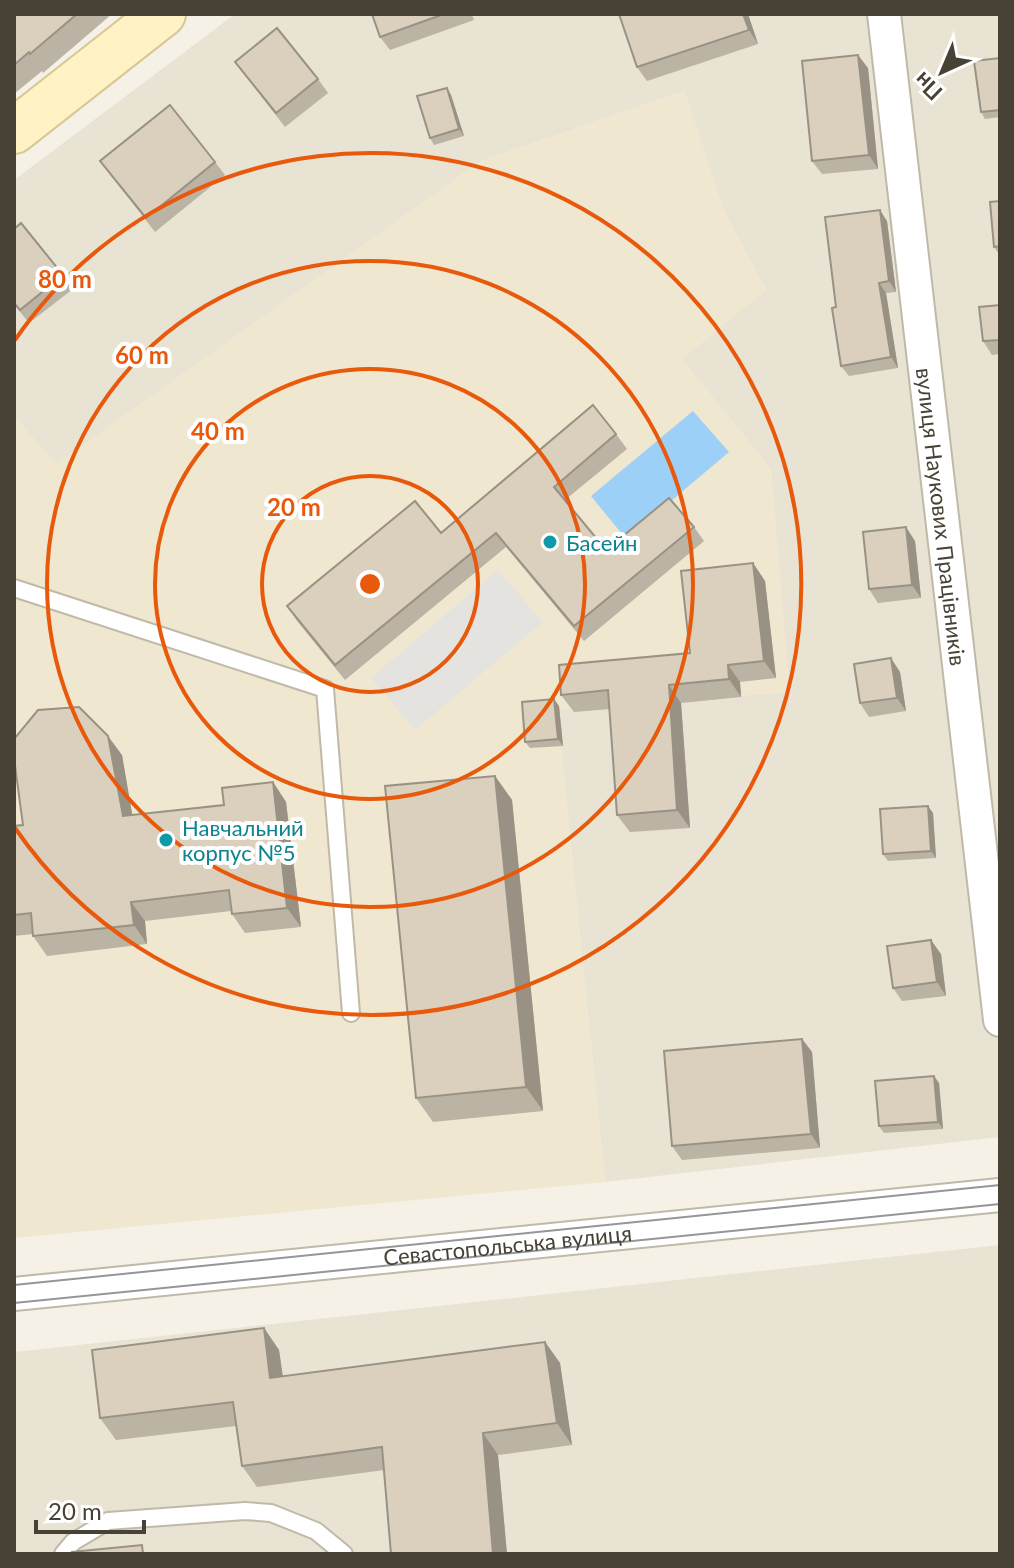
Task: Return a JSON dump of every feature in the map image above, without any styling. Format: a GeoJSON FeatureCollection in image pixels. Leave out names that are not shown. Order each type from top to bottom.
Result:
{"type":"FeatureCollection","features":[{"type":"Feature","properties":{"kind":"main road"},"geometry":{"type":"LineString","coordinates":[[14,131],[163,14]]}},
{"type":"Feature","properties":{"kind":"street","name":"вулиця Наукових Працівників"},"geometry":{"type":"LineString","coordinates":[[884,14],[1000,1020]]}},
{"type":"Feature","properties":{"kind":"street","name":"Севастопольська вулиця"},"geometry":{"type":"LineString","coordinates":[[14,1294],[1000,1195]]}},
{"type":"Feature","properties":{"kind":"lane"},"geometry":{"type":"LineString","coordinates":[[14,588],[325,689],[351,1013]]}},
{"type":"Feature","properties":{"kind":"lane"},"geometry":{"type":"LineString","coordinates":[[63,1554],[73,1542],[108,1521],[134,1522],[245,1511],[271,1513],[316,1531],[344,1554]]}},
{"type":"Feature","properties":{"kind":"shaded area"},"geometry":{"type":"Polygon","coordinates":[[[235,14],[1000,14],[1000,1137],[605,1182],[557,709],[789,692],[771,469],[681,359],[766,290],[723,209],[684,91],[481,161],[56,465],[14,416],[14,180],[235,14]]]}},
{"type":"Feature","properties":{"kind":"shaded area"},"geometry":{"type":"Polygon","coordinates":[[[684,91],[723,209],[766,290],[682,359],[771,469],[790,692],[557,709],[605,1182],[14,1238],[14,416],[56,464],[481,161],[684,91]]]}},
{"type":"Feature","properties":{"kind":"shaded area"},"geometry":{"type":"Polygon","coordinates":[[[498,570],[543,622],[415,730],[371,678],[498,570]]]}},
{"type":"Feature","properties":{"kind":"shaded area"},"geometry":{"type":"Polygon","coordinates":[[[1000,1245],[1000,1554],[14,1554],[14,1352],[1000,1245]]]}},
{"type":"Feature","properties":{"kind":"water"},"geometry":{"type":"Polygon","coordinates":[[[693,411],[729,452],[626,539],[591,496],[693,411]]]}},
{"type":"Feature","properties":{"kind":"building"},"geometry":{"type":"Polygon","coordinates":[[[14,14],[77,14],[14,65],[14,14]]]}},
{"type":"Feature","properties":{"kind":"building"},"geometry":{"type":"Polygon","coordinates":[[[372,14],[444,14],[380,37],[372,14]]]}},
{"type":"Feature","properties":{"kind":"building"},"geometry":{"type":"Polygon","coordinates":[[[619,14],[743,14],[749,30],[637,67],[619,14]]]}},
{"type":"Feature","properties":{"kind":"building"},"geometry":{"type":"Polygon","coordinates":[[[277,28],[318,79],[276,113],[235,62],[277,28]]]}},
{"type":"Feature","properties":{"kind":"building"},"geometry":{"type":"Polygon","coordinates":[[[858,55],[869,155],[812,161],[802,61],[858,55]]]}},
{"type":"Feature","properties":{"kind":"building"},"geometry":{"type":"Polygon","coordinates":[[[1000,58],[1000,110],[981,112],[974,61],[1000,58]]]}},
{"type":"Feature","properties":{"kind":"building"},"geometry":{"type":"Polygon","coordinates":[[[447,88],[459,129],[430,138],[417,96],[447,88]]]}},
{"type":"Feature","properties":{"kind":"building"},"geometry":{"type":"Polygon","coordinates":[[[170,105],[215,162],[146,218],[100,161],[170,105]]]}},
{"type":"Feature","properties":{"kind":"building"},"geometry":{"type":"Polygon","coordinates":[[[1000,201],[1000,246],[994,247],[990,202],[1000,201]]]}},
{"type":"Feature","properties":{"kind":"building"},"geometry":{"type":"Polygon","coordinates":[[[880,210],[889,281],[879,283],[891,357],[841,366],[832,308],[836,307],[825,217],[880,210]]]}},
{"type":"Feature","properties":{"kind":"building"},"geometry":{"type":"Polygon","coordinates":[[[21,223],[63,275],[20,310],[14,303],[14,229],[21,223]]]}},
{"type":"Feature","properties":{"kind":"building"},"geometry":{"type":"Polygon","coordinates":[[[1000,305],[1000,340],[983,341],[979,307],[1000,305]]]}},
{"type":"Feature","properties":{"kind":"building"},"geometry":{"type":"Polygon","coordinates":[[[593,405],[616,434],[554,487],[606,550],[669,498],[694,527],[574,626],[496,533],[335,665],[287,606],[415,501],[441,533],[593,405]]]}},
{"type":"Feature","properties":{"kind":"building"},"geometry":{"type":"Polygon","coordinates":[[[906,527],[912,585],[869,589],[863,532],[906,527]]]}},
{"type":"Feature","properties":{"kind":"building"},"geometry":{"type":"Polygon","coordinates":[[[753,563],[764,661],[728,665],[729,679],[669,685],[677,810],[617,815],[608,690],[561,695],[559,665],[690,653],[681,571],[753,563]]]}},
{"type":"Feature","properties":{"kind":"building"},"geometry":{"type":"Polygon","coordinates":[[[891,658],[897,698],[860,703],[854,664],[891,658]]]}},
{"type":"Feature","properties":{"kind":"building"},"geometry":{"type":"Polygon","coordinates":[[[554,699],[558,739],[525,742],[522,702],[554,699]]]}},
{"type":"Feature","properties":{"kind":"building","name":"Навчальний корпус №5"},"geometry":{"type":"Polygon","coordinates":[[[79,707],[108,736],[123,816],[224,805],[222,788],[273,782],[287,908],[232,914],[229,890],[131,902],[134,925],[33,936],[31,913],[14,915],[14,826],[23,825],[14,739],[38,710],[79,707]]]}},
{"type":"Feature","properties":{"kind":"building"},"geometry":{"type":"Polygon","coordinates":[[[495,776],[526,1087],[416,1098],[385,786],[495,776]]]}},
{"type":"Feature","properties":{"kind":"building"},"geometry":{"type":"Polygon","coordinates":[[[928,806],[931,851],[883,854],[880,809],[928,806]]]}},
{"type":"Feature","properties":{"kind":"building"},"geometry":{"type":"Polygon","coordinates":[[[931,940],[937,982],[893,988],[887,946],[931,940]]]}},
{"type":"Feature","properties":{"kind":"building"},"geometry":{"type":"Polygon","coordinates":[[[802,1039],[811,1134],[672,1146],[664,1051],[802,1039]]]}},
{"type":"Feature","properties":{"kind":"building"},"geometry":{"type":"Polygon","coordinates":[[[934,1076],[938,1122],[879,1126],[875,1081],[934,1076]]]}},
{"type":"Feature","properties":{"kind":"building"},"geometry":{"type":"Polygon","coordinates":[[[264,1328],[270,1378],[545,1342],[557,1423],[483,1433],[493,1554],[391,1554],[382,1447],[242,1466],[233,1402],[100,1418],[92,1350],[264,1328]]]}},
{"type":"Feature","properties":{"kind":"building"},"geometry":{"type":"Polygon","coordinates":[[[142,1545],[143,1554],[72,1554],[72,1552],[142,1545]]]}},
{"type":"Feature","properties":{"kind":"tram line"},"geometry":{"type":"LineString","coordinates":[[14,1285],[1000,1185]]}},
{"type":"Feature","properties":{"kind":"tram line"},"geometry":{"type":"LineString","coordinates":[[14,1303],[1000,1204]]}},
{"type":"Feature","properties":{"kind":"place","name":"Басейн"},"geometry":{"type":"Point","coordinates":[550,542]}},
{"type":"Feature","properties":{"kind":"place","name":"Навчальний корпус №5"},"geometry":{"type":"Point","coordinates":[166,840]}}]}
